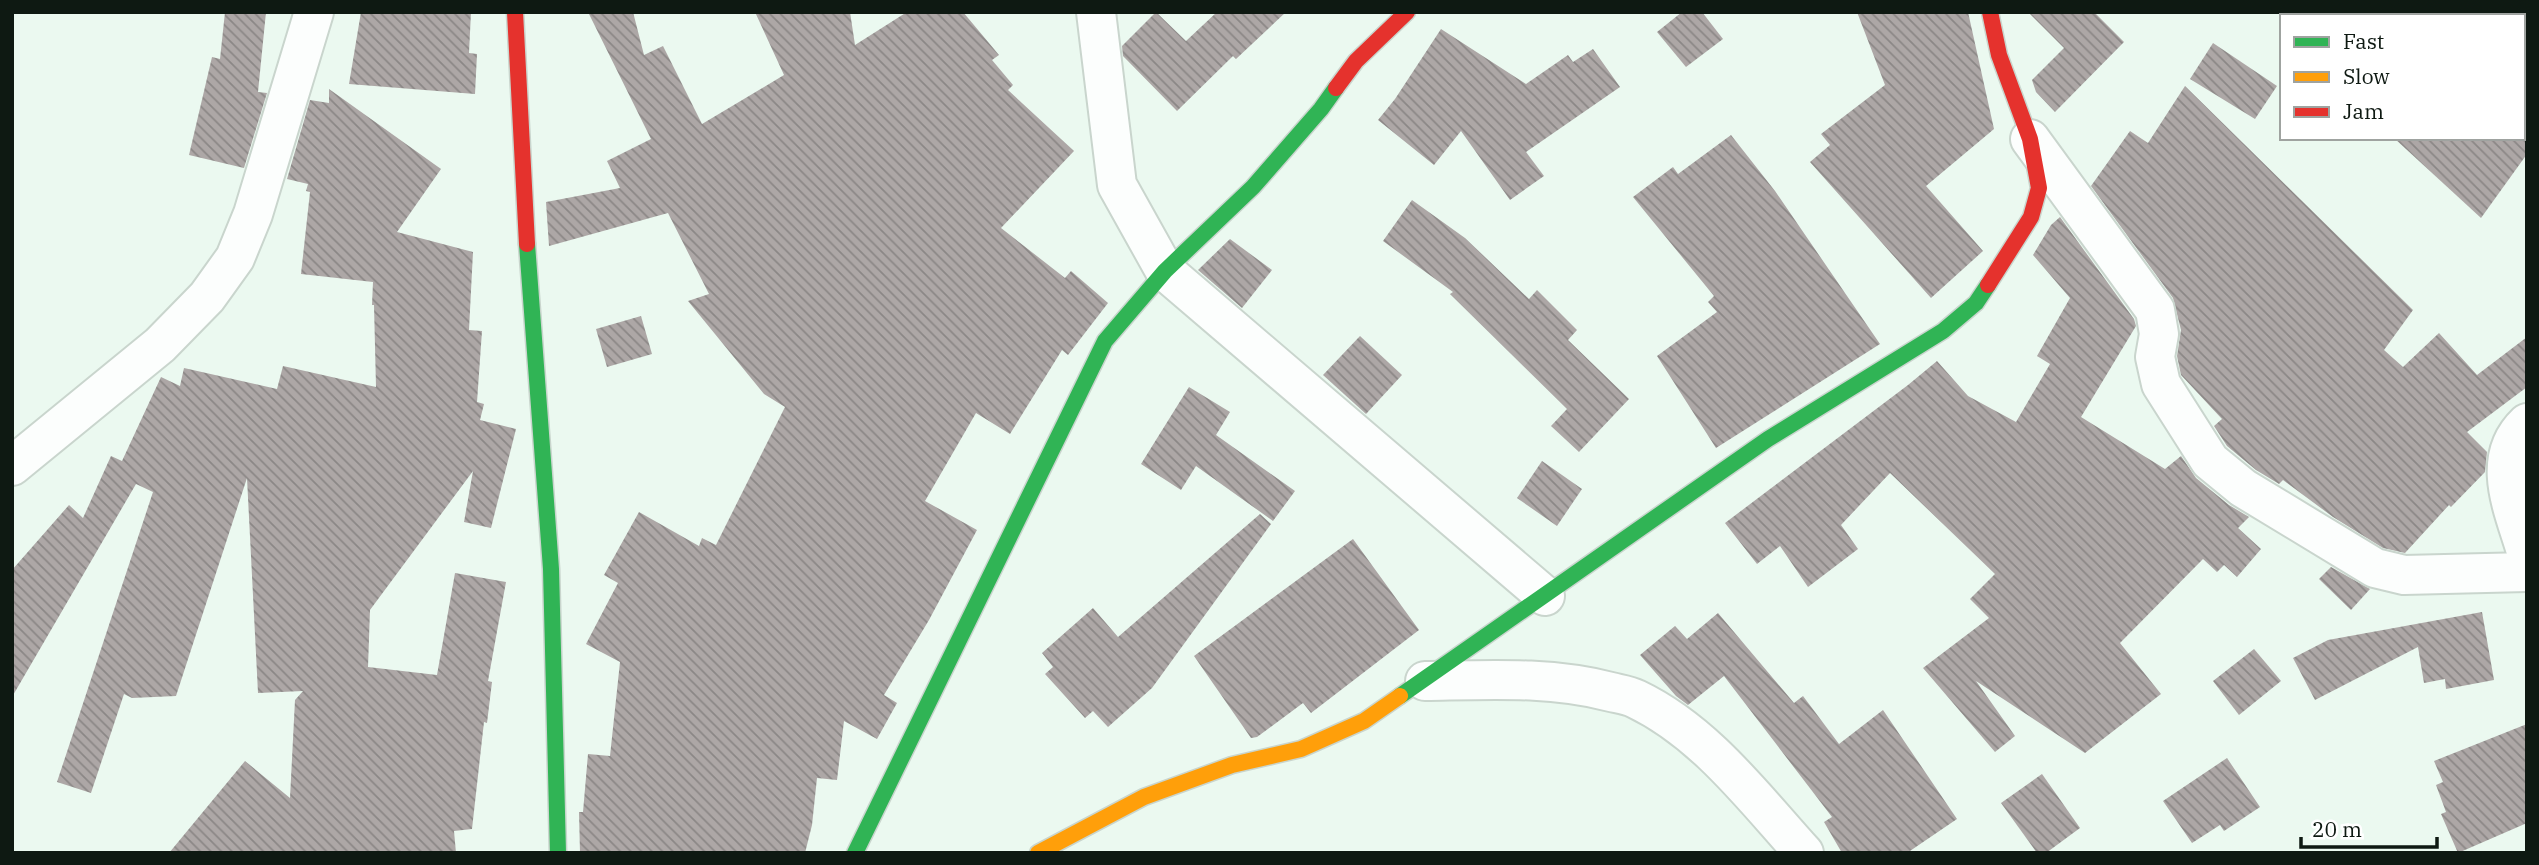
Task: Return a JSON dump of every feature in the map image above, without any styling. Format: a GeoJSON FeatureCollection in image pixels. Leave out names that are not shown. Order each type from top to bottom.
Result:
{"type":"FeatureCollection","features":[{"type":"Feature","properties":{"kind":"street"},"geometry":{"type":"LineString","coordinates":[[12,466],[160,345],[207,297],[235,258],[253,214],[314,12]]}},
{"type":"Feature","properties":{"kind":"street"},"geometry":{"type":"LineString","coordinates":[[515,12],[524,199],[551,569],[558,853]]}},
{"type":"Feature","properties":{"kind":"street"},"geometry":{"type":"LineString","coordinates":[[1096,12],[1117,185],[1165,271],[1545,596]]}},
{"type":"Feature","properties":{"kind":"street"},"geometry":{"type":"LineString","coordinates":[[855,853],[1105,341],[1165,271],[1253,187],[1321,109],[1356,61],[1407,12]]}},
{"type":"Feature","properties":{"kind":"street"},"geometry":{"type":"LineString","coordinates":[[1038,853],[1144,797],[1232,765],[1301,748],[1364,721],[1425,681],[1768,439],[1944,331],[1976,303],[2031,217],[2039,188],[2030,139],[1999,55],[1990,12]]}},
{"type":"Feature","properties":{"kind":"street"},"geometry":{"type":"LineString","coordinates":[[2030,139],[2155,310],[2159,334],[2155,357],[2161,384],[2210,461],[2243,488],[2375,568],[2404,575],[2527,572]]}},
{"type":"Feature","properties":{"kind":"street"},"geometry":{"type":"LineString","coordinates":[[2527,423],[2520,429],[2507,452],[2505,476],[2527,555]]}},
{"type":"Feature","properties":{"kind":"street"},"geometry":{"type":"LineString","coordinates":[[1425,681],[1523,680],[1591,687],[1634,698],[1677,722],[1712,752],[1804,853]]}},
{"type":"Feature","properties":{"kind":"building"},"geometry":{"type":"Polygon","coordinates":[[[225,12],[266,12],[258,92],[267,93],[244,168],[189,155],[212,57],[220,59],[225,12]]]}},
{"type":"Feature","properties":{"kind":"building"},"geometry":{"type":"Polygon","coordinates":[[[361,12],[471,12],[469,53],[477,54],[475,94],[349,84],[361,12]]]}},
{"type":"Feature","properties":{"kind":"building"},"geometry":{"type":"Polygon","coordinates":[[[588,12],[633,12],[644,55],[663,46],[702,124],[784,75],[755,12],[850,12],[855,45],[907,12],[963,12],[999,55],[992,60],[1013,85],[1008,90],[1074,151],[1001,228],[1065,278],[1071,271],[1108,303],[1068,355],[1062,350],[1010,434],[976,413],[925,501],[977,530],[929,620],[884,695],[897,703],[877,739],[844,721],[837,780],[817,778],[812,825],[805,853],[580,853],[579,812],[583,812],[588,754],[610,756],[620,662],[586,644],[618,583],[604,575],[639,512],[699,546],[702,538],[716,545],[785,407],[764,394],[688,301],[709,294],[668,213],[549,246],[546,202],[620,188],[607,161],[651,139],[588,12]]]}},
{"type":"Feature","properties":{"kind":"building"},"geometry":{"type":"Polygon","coordinates":[[[1156,12],[1186,41],[1217,12],[1286,12],[1236,59],[1233,56],[1177,111],[1123,56],[1122,46],[1156,12]]]}},
{"type":"Feature","properties":{"kind":"building"},"geometry":{"type":"Polygon","coordinates":[[[1682,12],[1702,12],[1723,39],[1686,67],[1657,32],[1682,12]]]}},
{"type":"Feature","properties":{"kind":"building"},"geometry":{"type":"Polygon","coordinates":[[[1857,12],[1968,12],[1994,129],[1926,186],[1983,251],[1931,298],[1810,162],[1830,145],[1821,134],[1885,85],[1857,12]]]}},
{"type":"Feature","properties":{"kind":"building"},"geometry":{"type":"Polygon","coordinates":[[[2028,12],[2094,12],[2124,42],[2055,112],[2036,92],[2032,80],[2064,48],[2028,12]]]}},
{"type":"Feature","properties":{"kind":"building"},"geometry":{"type":"Polygon","coordinates":[[[1441,29],[1526,84],[1568,55],[1573,62],[1593,49],[1620,87],[1526,152],[1544,176],[1510,200],[1461,131],[1434,165],[1378,120],[1441,29]]]}},
{"type":"Feature","properties":{"kind":"building"},"geometry":{"type":"Polygon","coordinates":[[[2213,43],[2277,86],[2255,119],[2190,79],[2213,43]]]}},
{"type":"Feature","properties":{"kind":"building"},"geometry":{"type":"Polygon","coordinates":[[[2185,86],[2413,310],[2384,350],[2403,367],[2439,333],[2477,375],[2527,337],[2527,387],[2467,432],[2487,452],[2485,472],[2451,507],[2449,505],[2405,553],[2383,548],[2333,517],[2283,480],[2279,484],[2256,470],[2227,446],[2214,426],[2222,419],[2181,375],[2177,356],[2181,330],[2173,298],[2091,186],[2130,131],[2148,143],[2185,86]]]}},
{"type":"Feature","properties":{"kind":"building"},"geometry":{"type":"Polygon","coordinates":[[[329,89],[441,169],[397,232],[473,252],[469,330],[482,331],[477,402],[484,404],[480,420],[516,429],[491,528],[464,522],[473,471],[370,610],[368,667],[437,675],[455,573],[506,582],[488,681],[492,682],[487,723],[484,722],[472,829],[454,831],[456,853],[169,853],[245,761],[290,798],[295,700],[303,691],[258,693],[247,478],[176,696],[132,698],[124,694],[91,793],[57,782],[153,492],[136,484],[12,697],[12,570],[69,505],[83,518],[111,456],[122,461],[161,377],[180,386],[184,368],[277,389],[283,366],[376,387],[373,282],[301,274],[310,192],[306,191],[308,184],[287,179],[310,100],[329,103],[329,89]]]}},
{"type":"Feature","properties":{"kind":"building"},"geometry":{"type":"Polygon","coordinates":[[[1731,135],[1775,191],[1880,344],[1716,448],[1657,356],[1717,312],[1708,302],[1714,296],[1633,197],[1673,167],[1678,174],[1731,135]]]}},
{"type":"Feature","properties":{"kind":"building"},"geometry":{"type":"Polygon","coordinates":[[[2527,138],[2527,154],[2481,218],[2396,140],[2527,138]]]}},
{"type":"Feature","properties":{"kind":"building"},"geometry":{"type":"Polygon","coordinates":[[[1412,200],[1465,238],[1529,299],[1537,290],[1577,330],[1568,340],[1629,399],[1579,452],[1551,426],[1567,409],[1450,294],[1453,292],[1383,241],[1412,200]]]}},
{"type":"Feature","properties":{"kind":"building"},"geometry":{"type":"Polygon","coordinates":[[[2060,217],[2134,319],[2136,326],[2081,417],[2165,469],[2181,456],[2196,478],[2229,505],[2249,517],[2238,528],[2261,549],[2237,577],[2224,565],[2217,572],[2203,559],[2120,643],[2161,694],[2085,753],[1976,681],[2015,736],[1995,752],[1923,668],[1989,618],[1970,599],[1995,574],[1890,473],[1841,525],[1858,549],[1808,587],[1780,546],[1757,564],[1725,523],[1937,361],[1968,396],[2016,422],[2050,364],[2037,356],[2070,298],[2033,255],[2051,225],[2060,217]]]}},
{"type":"Feature","properties":{"kind":"building"},"geometry":{"type":"Polygon","coordinates":[[[1230,239],[1272,270],[1242,308],[1198,270],[1230,239]]]}},
{"type":"Feature","properties":{"kind":"building"},"geometry":{"type":"Polygon","coordinates":[[[641,316],[652,354],[607,367],[596,329],[641,316]]]}},
{"type":"Feature","properties":{"kind":"building"},"geometry":{"type":"Polygon","coordinates":[[[1360,336],[1402,375],[1366,414],[1323,375],[1360,336]]]}},
{"type":"Feature","properties":{"kind":"building"},"geometry":{"type":"Polygon","coordinates":[[[1189,387],[1230,412],[1216,435],[1295,491],[1273,521],[1196,466],[1181,490],[1141,464],[1189,387]]]}},
{"type":"Feature","properties":{"kind":"building"},"geometry":{"type":"Polygon","coordinates":[[[1542,461],[1582,489],[1557,526],[1517,498],[1542,461]]]}},
{"type":"Feature","properties":{"kind":"building"},"geometry":{"type":"Polygon","coordinates":[[[1260,514],[1271,524],[1152,688],[1108,727],[1093,711],[1085,718],[1045,674],[1053,667],[1042,653],[1093,608],[1118,637],[1260,514]]]}},
{"type":"Feature","properties":{"kind":"building"},"geometry":{"type":"Polygon","coordinates":[[[1353,539],[1419,630],[1311,713],[1303,703],[1257,737],[1251,738],[1194,656],[1353,539]]]}},
{"type":"Feature","properties":{"kind":"building"},"geometry":{"type":"Polygon","coordinates":[[[2331,567],[2370,589],[2351,610],[2319,579],[2331,567]]]}},
{"type":"Feature","properties":{"kind":"building"},"geometry":{"type":"Polygon","coordinates":[[[2482,612],[2494,680],[2446,689],[2445,679],[2424,683],[2418,647],[2315,700],[2293,658],[2328,640],[2482,612]]]}},
{"type":"Feature","properties":{"kind":"building"},"geometry":{"type":"Polygon","coordinates":[[[1718,613],[1794,703],[1803,696],[1839,744],[1883,710],[1957,819],[1907,853],[1842,853],[1824,822],[1832,817],[1724,676],[1688,705],[1676,696],[1640,655],[1675,626],[1687,639],[1718,613]]]}},
{"type":"Feature","properties":{"kind":"building"},"geometry":{"type":"Polygon","coordinates":[[[2254,649],[2281,681],[2239,715],[2213,681],[2254,649]]]}},
{"type":"Feature","properties":{"kind":"building"},"geometry":{"type":"Polygon","coordinates":[[[2527,724],[2527,823],[2458,853],[2441,814],[2446,812],[2436,785],[2443,782],[2434,761],[2527,724]]]}},
{"type":"Feature","properties":{"kind":"building"},"geometry":{"type":"Polygon","coordinates":[[[2227,758],[2260,807],[2224,831],[2220,825],[2192,843],[2163,801],[2227,758]]]}},
{"type":"Feature","properties":{"kind":"building"},"geometry":{"type":"Polygon","coordinates":[[[2042,774],[2080,828],[2046,853],[2037,853],[2001,803],[2042,774]]]}},
{"type":"Feature","properties":{"kind":"traffic: fast"},"geometry":{"type":"LineString","coordinates":[[855,853],[1105,341],[1165,271],[1253,187],[1336,88]]}},
{"type":"Feature","properties":{"kind":"traffic: fast"},"geometry":{"type":"LineString","coordinates":[[527,244],[551,569],[558,853]]}},
{"type":"Feature","properties":{"kind":"traffic: fast"},"geometry":{"type":"LineString","coordinates":[[1400,696],[1768,439],[1943,331],[1976,303],[1988,285]]}},
{"type":"Feature","properties":{"kind":"traffic: slow"},"geometry":{"type":"LineString","coordinates":[[1038,853],[1144,797],[1232,765],[1301,749],[1364,721],[1400,696]]}},
{"type":"Feature","properties":{"kind":"traffic: jam"},"geometry":{"type":"LineString","coordinates":[[515,12],[527,244]]}},
{"type":"Feature","properties":{"kind":"traffic: jam"},"geometry":{"type":"LineString","coordinates":[[1336,88],[1356,61],[1407,12]]}},
{"type":"Feature","properties":{"kind":"traffic: jam"},"geometry":{"type":"LineString","coordinates":[[1988,285],[2031,217],[2039,188],[2030,139],[1999,55],[1990,12]]}}]}
